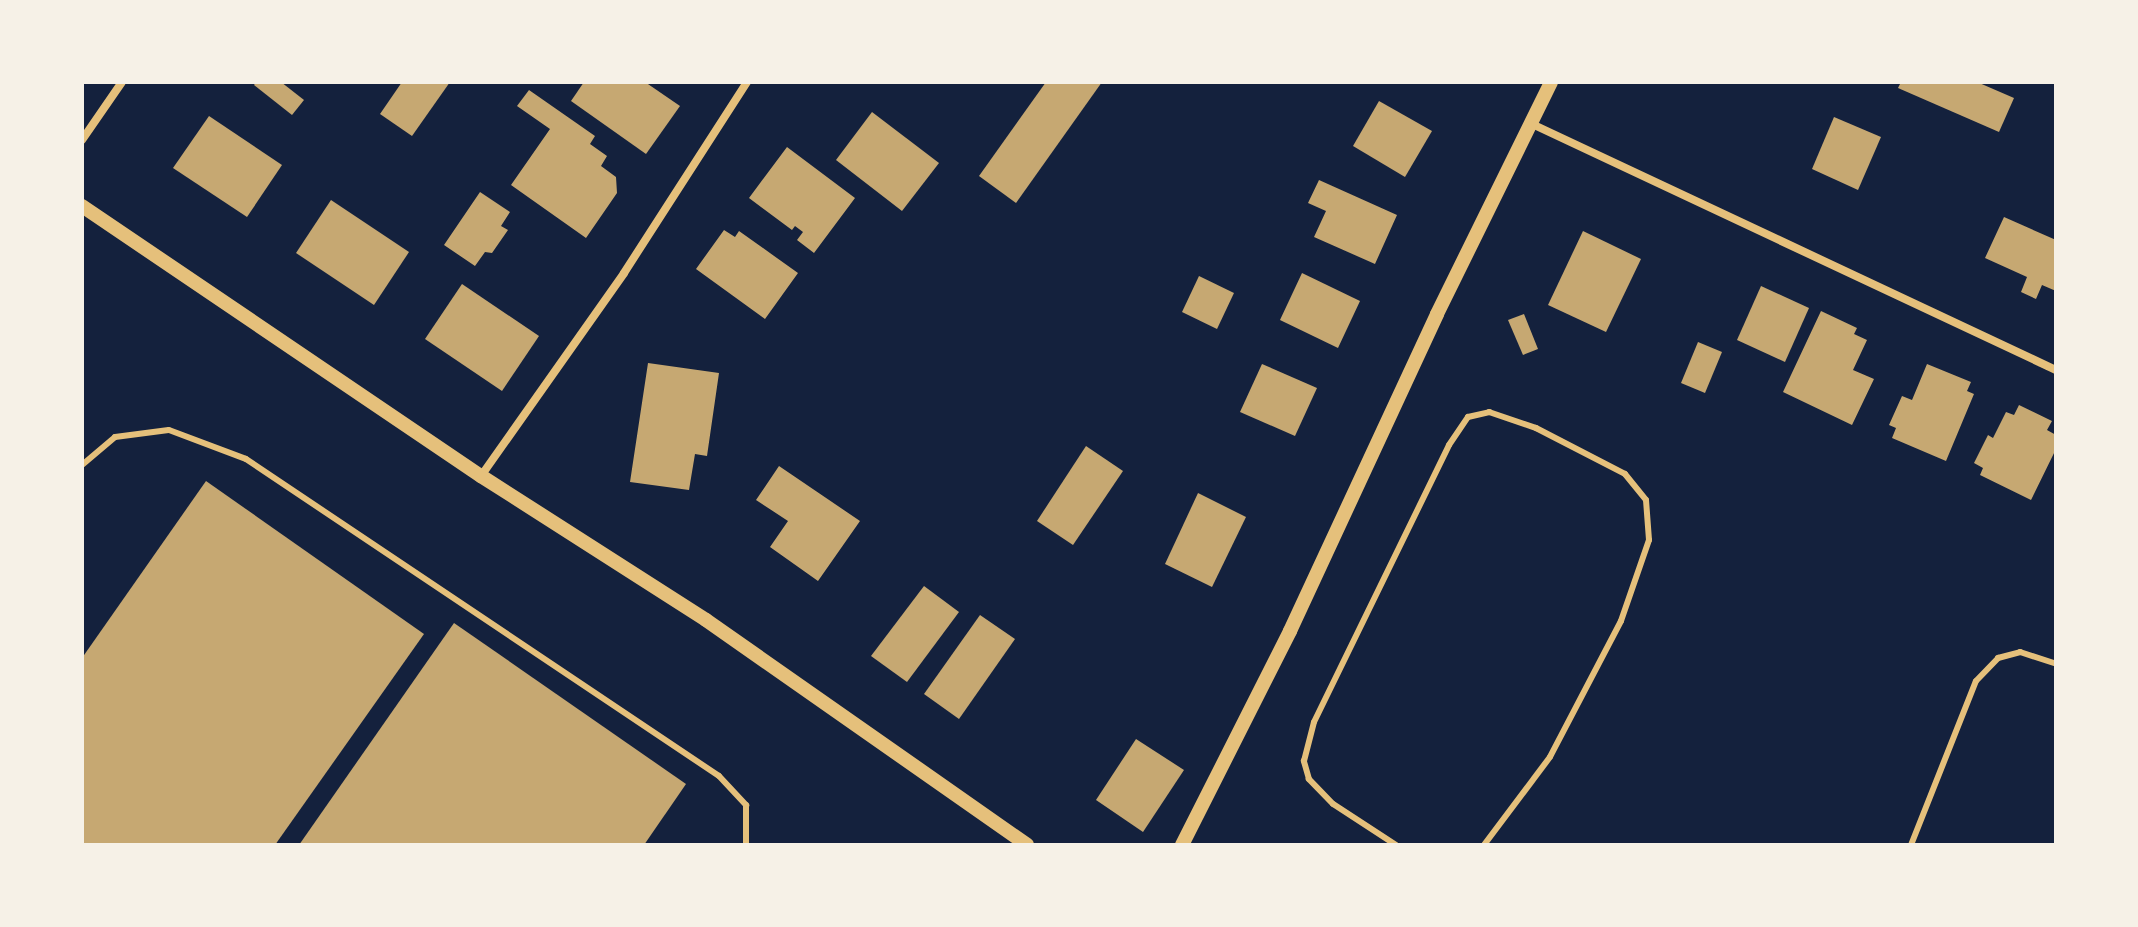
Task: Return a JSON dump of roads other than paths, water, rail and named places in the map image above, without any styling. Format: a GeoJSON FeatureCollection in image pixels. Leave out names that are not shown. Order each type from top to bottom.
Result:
{"type":"FeatureCollection","features":[{"type":"Feature","properties":{"kind":"street"},"geometry":{"type":"LineString","coordinates":[[82,140],[122,82]]}},
{"type":"Feature","properties":{"kind":"street"},"geometry":{"type":"LineString","coordinates":[[481,476],[624,273],[747,82]]}},
{"type":"Feature","properties":{"kind":"street"},"geometry":{"type":"LineString","coordinates":[[1182,845],[1290,631],[1437,314],[1551,82]]}},
{"type":"Feature","properties":{"kind":"street"},"geometry":{"type":"LineString","coordinates":[[1532,124],[2056,370]]}},
{"type":"Feature","properties":{"kind":"street"},"geometry":{"type":"LineString","coordinates":[[82,206],[481,476],[706,620],[1027,845]]}},
{"type":"Feature","properties":{"kind":"lane"},"geometry":{"type":"LineString","coordinates":[[1396,845],[1333,804],[1309,779],[1304,761],[1314,722],[1449,445],[1468,417],[1489,412],[1536,428],[1625,474],[1646,500],[1649,540],[1621,621],[1550,757],[1484,845]]}},
{"type":"Feature","properties":{"kind":"lane"},"geometry":{"type":"LineString","coordinates":[[82,465],[115,437],[169,430],[246,459],[719,776],[746,805],[746,845]]}},
{"type":"Feature","properties":{"kind":"lane"},"geometry":{"type":"LineString","coordinates":[[1913,844],[1976,681],[1998,658],[2020,652],[2056,664]]}}]}
